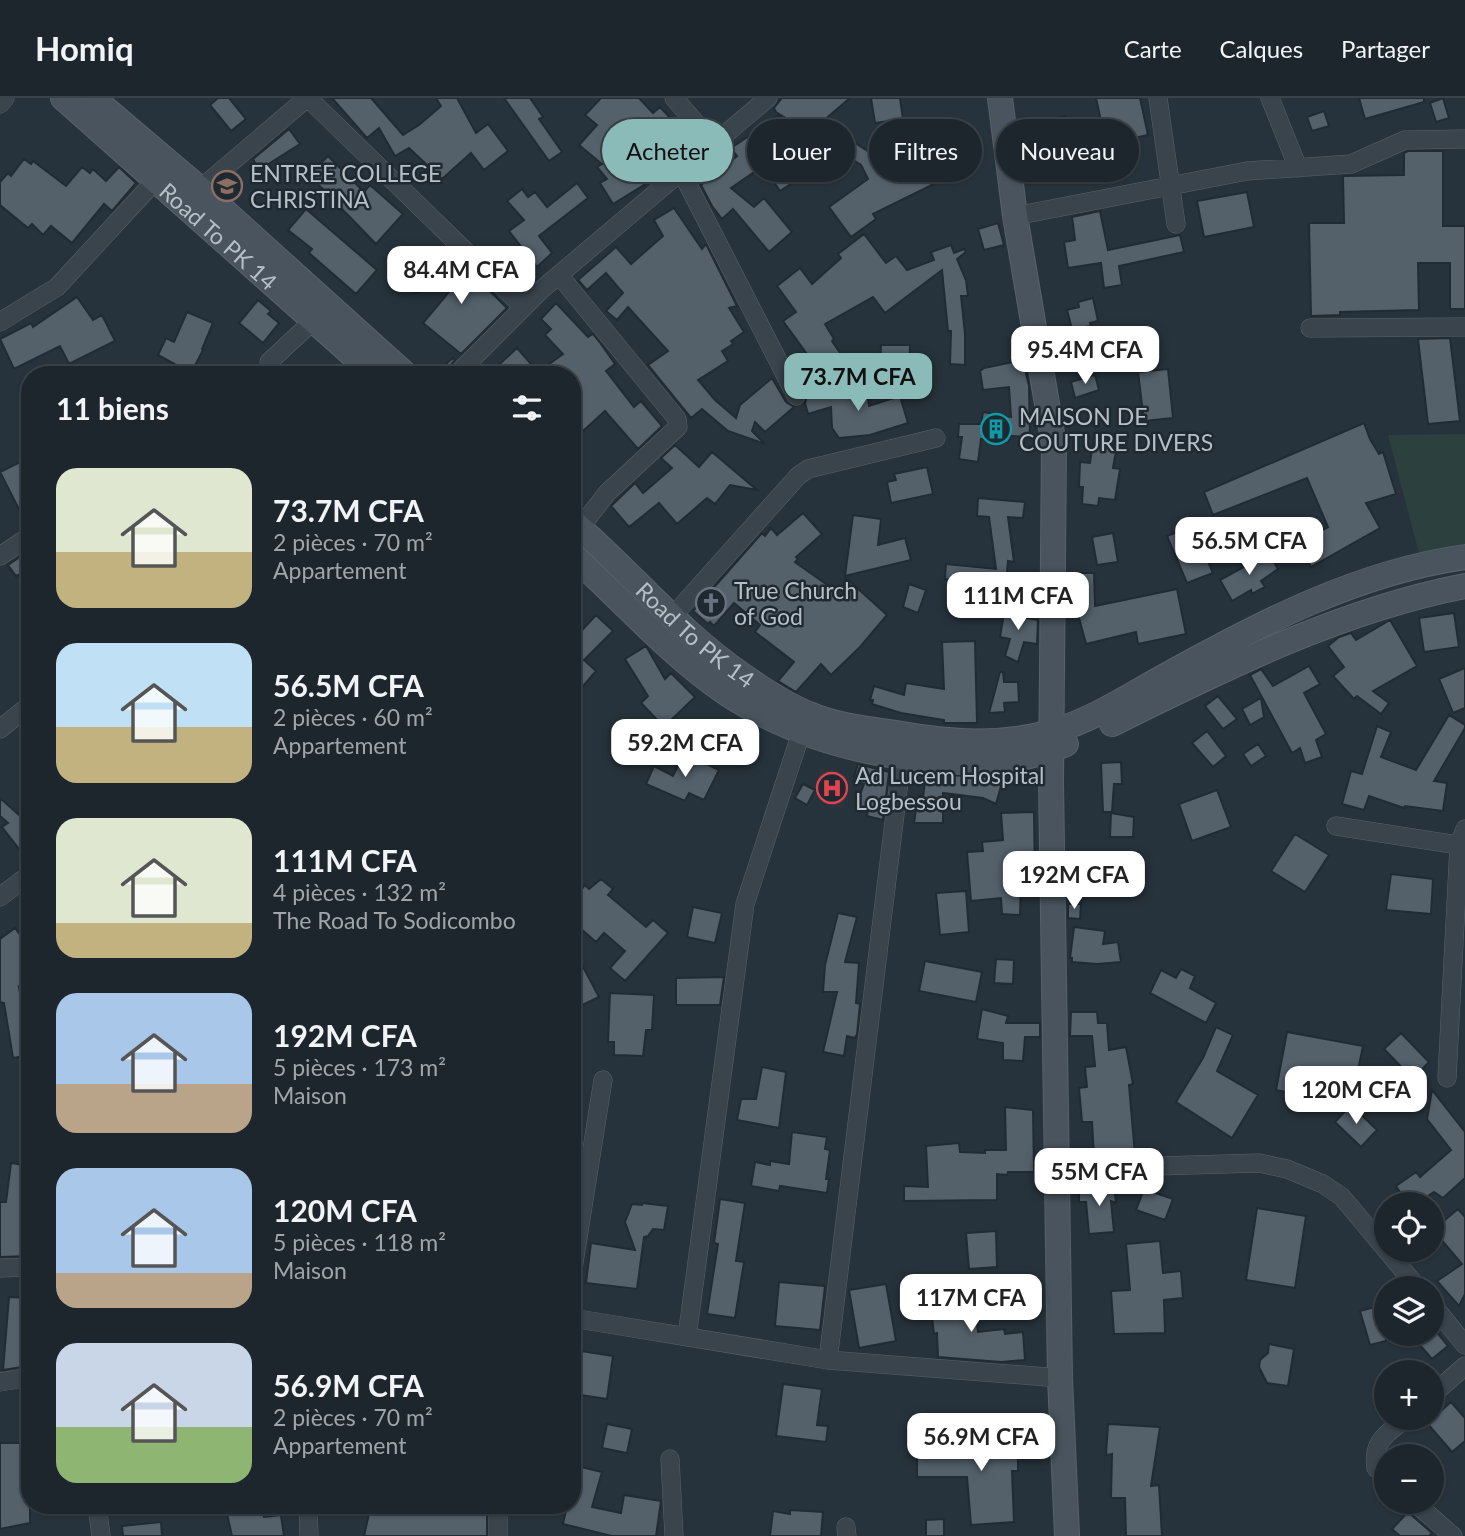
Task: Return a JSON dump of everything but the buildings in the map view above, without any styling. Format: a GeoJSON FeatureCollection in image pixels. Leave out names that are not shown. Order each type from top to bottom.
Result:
{"type":"FeatureCollection","features":[{"type":"Feature","properties":{"kind":"main road","name":"Road To PK 14"},"geometry":{"type":"LineString","coordinates":[[63,98],[155,181],[191,197],[395,366]]}},
{"type":"Feature","properties":{"kind":"main road","name":"Road To PK 14"},"geometry":{"type":"LineString","coordinates":[[93,98],[313,321],[365,366]]}},
{"type":"Feature","properties":{"kind":"main road"},"geometry":{"type":"LineString","coordinates":[[1000,98],[1015,216],[1054,445],[1051,741],[1060,1378],[1067,1536]]}},
{"type":"Feature","properties":{"kind":"main road","name":"Road To PK 14"},"geometry":{"type":"LineString","coordinates":[[581,530],[703,646],[744,677],[810,715],[851,726],[971,742],[1006,750]]}},
{"type":"Feature","properties":{"kind":"main road"},"geometry":{"type":"LineString","coordinates":[[1051,741],[1178,669],[1331,593],[1379,575],[1432,561],[1465,556]]}},
{"type":"Feature","properties":{"kind":"main road","name":"Road To PK 14"},"geometry":{"type":"LineString","coordinates":[[581,563],[688,664],[726,693],[801,733],[848,748],[902,757],[971,763],[1006,750]]}},
{"type":"Feature","properties":{"kind":"main road"},"geometry":{"type":"LineString","coordinates":[[1006,750],[1051,741],[1338,621],[1387,604],[1465,586]]}},
{"type":"Feature","properties":{"kind":"street"},"geometry":{"type":"LineString","coordinates":[[0,104],[5,98]]}},
{"type":"Feature","properties":{"kind":"street"},"geometry":{"type":"LineString","coordinates":[[191,197],[307,98],[523,307]]}},
{"type":"Feature","properties":{"kind":"street"},"geometry":{"type":"LineString","coordinates":[[674,98],[692,119]]}},
{"type":"Feature","properties":{"kind":"street"},"geometry":{"type":"LineString","coordinates":[[733,129],[768,98]]}},
{"type":"Feature","properties":{"kind":"street"},"geometry":{"type":"LineString","coordinates":[[1158,98],[1176,224]]}},
{"type":"Feature","properties":{"kind":"street"},"geometry":{"type":"LineString","coordinates":[[1270,98],[1298,168]]}},
{"type":"Feature","properties":{"kind":"street"},"geometry":{"type":"LineString","coordinates":[[1015,216],[1247,171],[1351,164],[1405,140],[1465,139]]}},
{"type":"Feature","properties":{"kind":"street"},"geometry":{"type":"LineString","coordinates":[[0,322],[57,287],[155,181]]}},
{"type":"Feature","properties":{"kind":"street"},"geometry":{"type":"LineString","coordinates":[[465,366],[523,307],[671,182]]}},
{"type":"Feature","properties":{"kind":"street"},"geometry":{"type":"LineString","coordinates":[[687,182],[796,396]]}},
{"type":"Feature","properties":{"kind":"street"},"geometry":{"type":"LineString","coordinates":[[559,275],[677,419],[678,427],[581,520]]}},
{"type":"Feature","properties":{"kind":"street"},"geometry":{"type":"LineString","coordinates":[[269,362],[313,321]]}},
{"type":"Feature","properties":{"kind":"street"},"geometry":{"type":"LineString","coordinates":[[1310,328],[1465,327]]}},
{"type":"Feature","properties":{"kind":"street"},"geometry":{"type":"LineString","coordinates":[[671,618],[798,476],[808,469],[936,438]]}},
{"type":"Feature","properties":{"kind":"street"},"geometry":{"type":"LineString","coordinates":[[0,556],[21,542]]}},
{"type":"Feature","properties":{"kind":"street"},"geometry":{"type":"LineString","coordinates":[[0,729],[21,712]]}},
{"type":"Feature","properties":{"kind":"street"},"geometry":{"type":"LineString","coordinates":[[687,1337],[744,904],[801,733]]}},
{"type":"Feature","properties":{"kind":"street"},"geometry":{"type":"LineString","coordinates":[[828,1360],[902,757]]}},
{"type":"Feature","properties":{"kind":"street"},"geometry":{"type":"LineString","coordinates":[[1336,826],[1463,840],[1447,1078]]}},
{"type":"Feature","properties":{"kind":"street"},"geometry":{"type":"LineString","coordinates":[[0,897],[21,881]]}},
{"type":"Feature","properties":{"kind":"street"},"geometry":{"type":"LineString","coordinates":[[581,1218],[603,1080]]}},
{"type":"Feature","properties":{"kind":"street"},"geometry":{"type":"LineString","coordinates":[[1057,1169],[1259,1163],[1287,1169],[1324,1184],[1342,1197],[1408,1276]]}},
{"type":"Feature","properties":{"kind":"street"},"geometry":{"type":"LineString","coordinates":[[0,1268],[21,1267]]}},
{"type":"Feature","properties":{"kind":"street"},"geometry":{"type":"LineString","coordinates":[[581,1319],[828,1360],[1060,1378]]}},
{"type":"Feature","properties":{"kind":"street"},"geometry":{"type":"LineString","coordinates":[[1444,1319],[1465,1345]]}},
{"type":"Feature","properties":{"kind":"street"},"geometry":{"type":"LineString","coordinates":[[1444,1384],[1465,1366]]}},
{"type":"Feature","properties":{"kind":"street"},"geometry":{"type":"LineString","coordinates":[[0,1382],[21,1378]]}},
{"type":"Feature","properties":{"kind":"street"},"geometry":{"type":"LineString","coordinates":[[1378,1444],[1392,1430]]}},
{"type":"Feature","properties":{"kind":"street"},"geometry":{"type":"LineString","coordinates":[[670,1459],[674,1536]]}},
{"type":"Feature","properties":{"kind":"street"},"geometry":{"type":"LineString","coordinates":[[98,1514],[101,1536]]}},
{"type":"Feature","properties":{"kind":"street"},"geometry":{"type":"LineString","coordinates":[[308,1514],[309,1536]]}},
{"type":"Feature","properties":{"kind":"street"},"geometry":{"type":"LineString","coordinates":[[1428,1514],[1453,1536]]}},
{"type":"Feature","properties":{"kind":"street"},"geometry":{"type":"LineString","coordinates":[[498,1517],[498,1536]]}},
{"type":"Feature","properties":{"kind":"shaded area","name":"Ad Lucem Hospital Logbessou"},"geometry":{"type":"Polygon","coordinates":[[[821,769],[846,776],[842,793],[847,795],[842,808],[823,803],[827,790],[815,787],[821,769]]]}},
{"type":"Feature","properties":{"kind":"green space"},"geometry":{"type":"Polygon","coordinates":[[[1465,434],[1465,544],[1419,553],[1388,435],[1465,434]]]}},
{"type":"Feature","properties":{"kind":"place","name":"ENTREE COLLEGE CHRISTINA"},"geometry":{"type":"Point","coordinates":[227,186]}},
{"type":"Feature","properties":{"kind":"place","name":"MAISON DE COUTURE DIVERS"},"geometry":{"type":"Point","coordinates":[996,429]}},
{"type":"Feature","properties":{"kind":"place","name":"True Church of God"},"geometry":{"type":"Point","coordinates":[711,603]}},
{"type":"Feature","properties":{"kind":"place","name":"Ad Lucem Hospital Logbessou"},"geometry":{"type":"Point","coordinates":[832,788]}}]}
